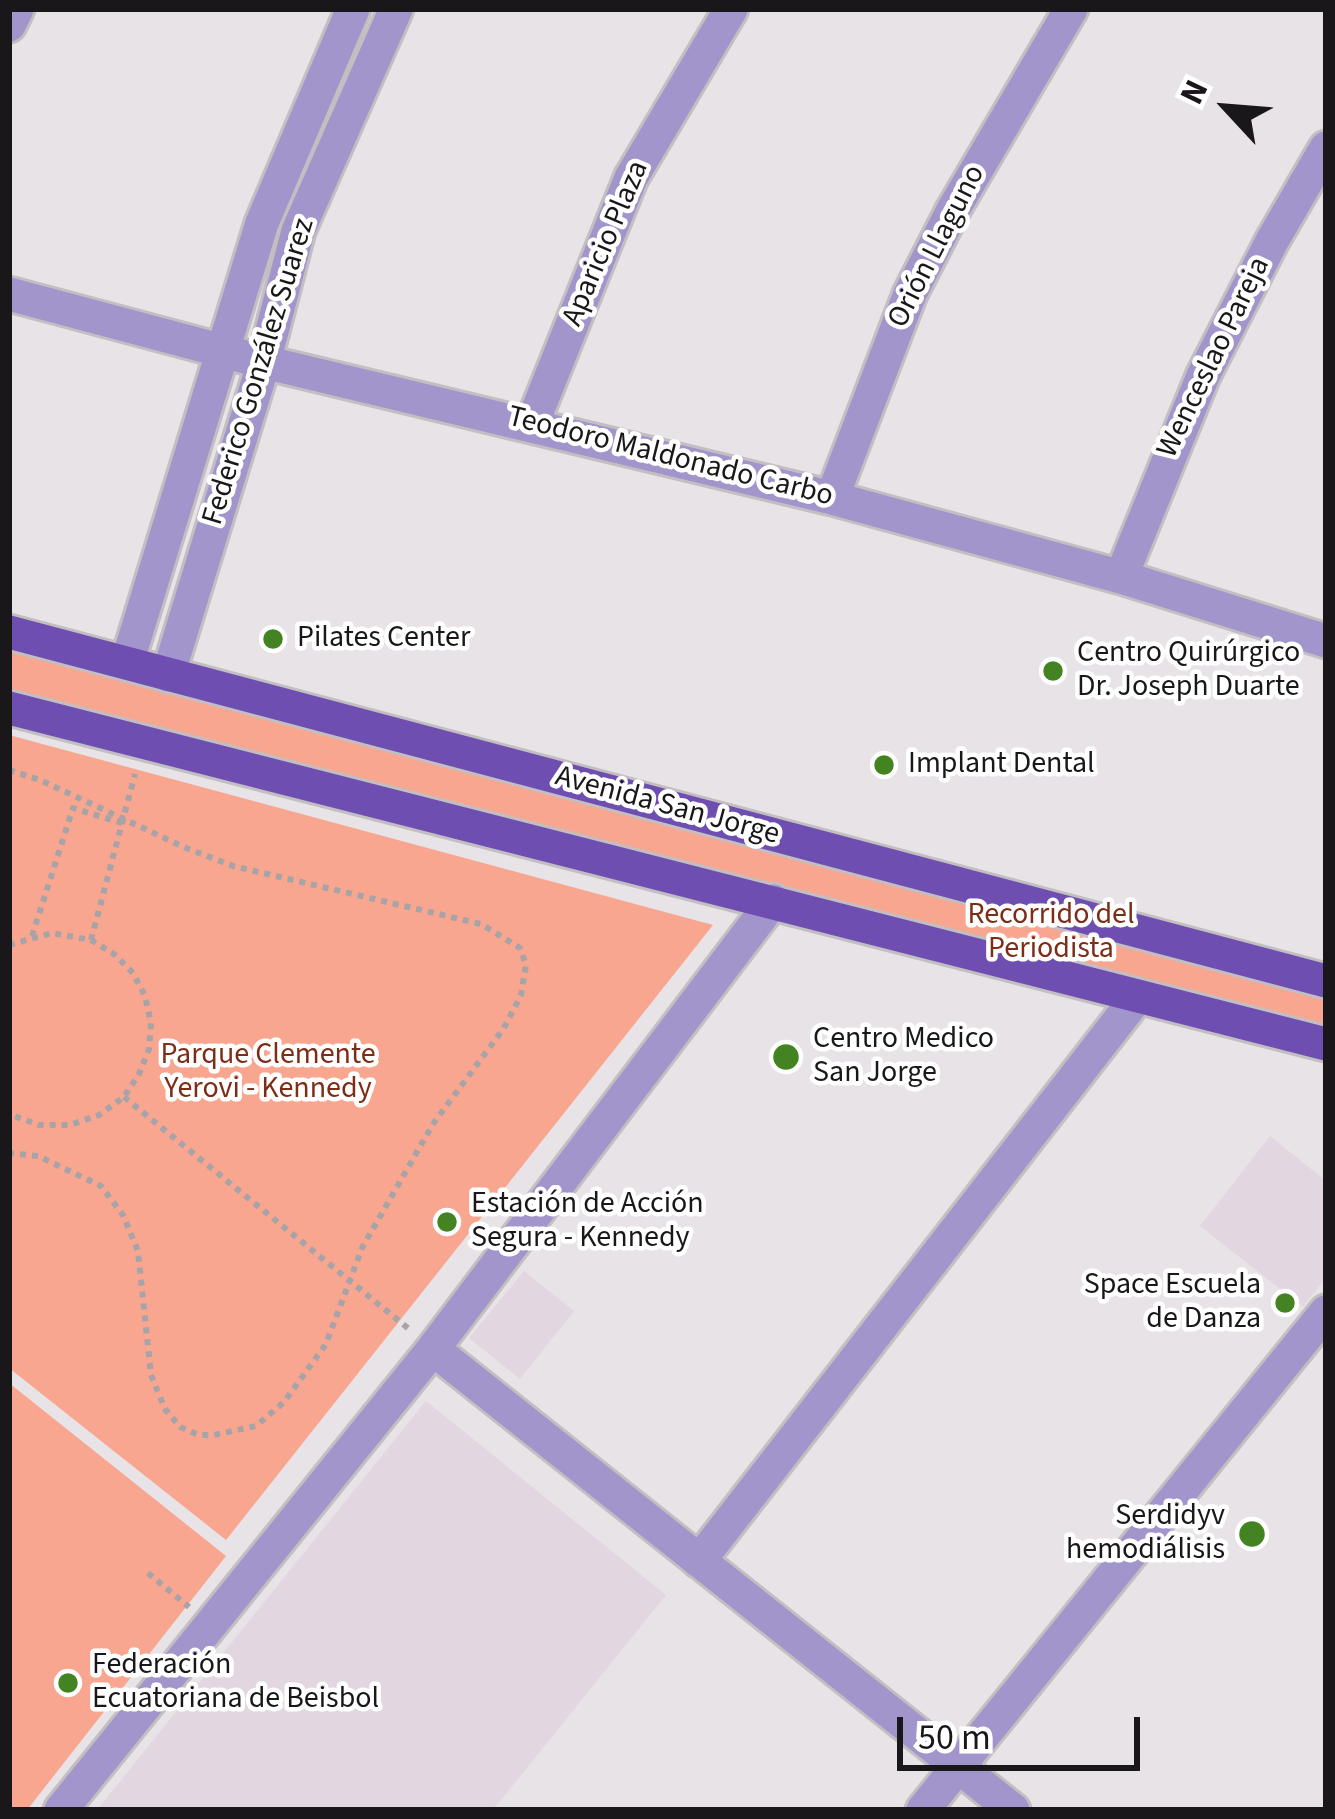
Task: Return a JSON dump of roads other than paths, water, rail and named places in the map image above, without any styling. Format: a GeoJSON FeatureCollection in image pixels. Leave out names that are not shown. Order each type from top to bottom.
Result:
{"type":"FeatureCollection","features":[{"type":"Feature","properties":{"kind":"main road","name":"Avenida San Jorge"},"geometry":{"type":"LineString","coordinates":[[9,632],[1324,972]]}},
{"type":"Feature","properties":{"kind":"main road"},"geometry":{"type":"LineString","coordinates":[[9,707],[1326,1044]]}},
{"type":"Feature","properties":{"kind":"street"},"geometry":{"type":"LineString","coordinates":[[9,25],[16,9]]}},
{"type":"Feature","properties":{"kind":"street","name":"Federico González Suarez"},"geometry":{"type":"LineString","coordinates":[[127,663],[262,223],[353,9]]}},
{"type":"Feature","properties":{"kind":"street","name":"Federico González Suarez"},"geometry":{"type":"LineString","coordinates":[[168,675],[264,362],[298,231],[396,9]]}},
{"type":"Feature","properties":{"kind":"street","name":"Aparicio Plaza"},"geometry":{"type":"LineString","coordinates":[[532,424],[632,178],[731,9]]}},
{"type":"Feature","properties":{"kind":"street","name":"Orión Llaguno"},"geometry":{"type":"LineString","coordinates":[[832,498],[910,294],[952,210],[1071,9]]}},
{"type":"Feature","properties":{"kind":"street","name":"Wenceslao Pareja"},"geometry":{"type":"LineString","coordinates":[[1121,577],[1203,376],[1326,148]]}},
{"type":"Feature","properties":{"kind":"street","name":"Teodoro Maldonado Carbo"},"geometry":{"type":"LineString","coordinates":[[9,294],[264,362],[832,498],[1121,577],[1326,641]]}},
{"type":"Feature","properties":{"kind":"street"},"geometry":{"type":"LineString","coordinates":[[61,1810],[433,1349],[773,902]]}},
{"type":"Feature","properties":{"kind":"street"},"geometry":{"type":"LineString","coordinates":[[699,1561],[1138,996]]}},
{"type":"Feature","properties":{"kind":"street"},"geometry":{"type":"LineString","coordinates":[[923,1810],[1326,1312]]}},
{"type":"Feature","properties":{"kind":"street"},"geometry":{"type":"LineString","coordinates":[[433,1349],[1013,1810]]}},
{"type":"Feature","properties":{"kind":"place","name":"Pilates Center"},"geometry":{"type":"Point","coordinates":[273,639]}},
{"type":"Feature","properties":{"kind":"place","name":"Centro Quirúrgico Dr. Joseph Duarte"},"geometry":{"type":"Point","coordinates":[1053,671]}},
{"type":"Feature","properties":{"kind":"place","name":"Implant Dental"},"geometry":{"type":"Point","coordinates":[884,765]}},
{"type":"Feature","properties":{"kind":"place","name":"Centro Medico San Jorge"},"geometry":{"type":"Point","coordinates":[786,1057]}},
{"type":"Feature","properties":{"kind":"place","name":"Estación de Acción Segura - Kennedy"},"geometry":{"type":"Point","coordinates":[447,1222]}},
{"type":"Feature","properties":{"kind":"place","name":"Space Escuela de Danza"},"geometry":{"type":"Point","coordinates":[1285,1303]}},
{"type":"Feature","properties":{"kind":"place","name":"Serdidyv hemodiálisis"},"geometry":{"type":"Point","coordinates":[1252,1534]}},
{"type":"Feature","properties":{"kind":"place","name":"Federación Ecuatoriana de Beisbol"},"geometry":{"type":"Point","coordinates":[68,1683]}},
{"type":"Feature","properties":{"kind":"park label","name":"Recorrido del Periodista"},"geometry":{"type":"Point","coordinates":[1051,933]}},
{"type":"Feature","properties":{"kind":"park label","name":"Parque Clemente Yerovi - Kennedy"},"geometry":{"type":"Point","coordinates":[268,1073]}}]}
